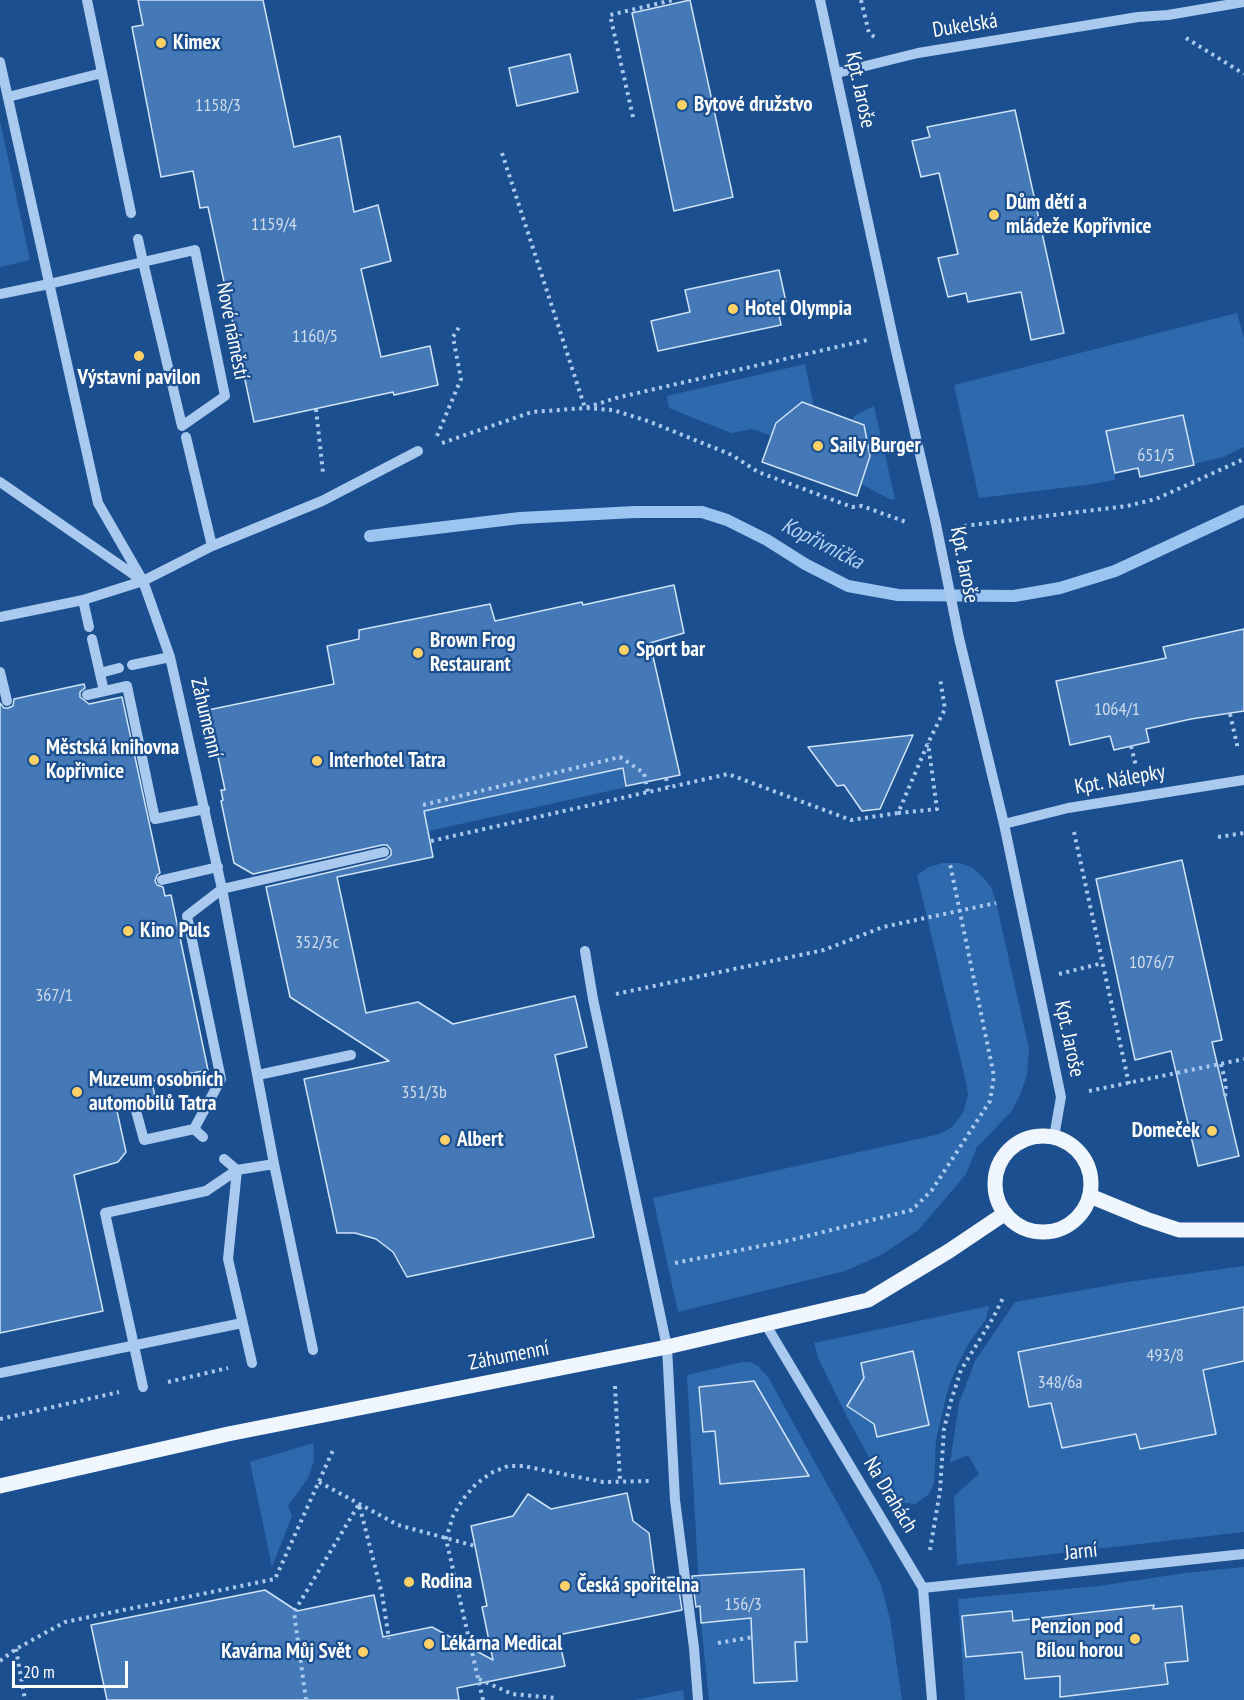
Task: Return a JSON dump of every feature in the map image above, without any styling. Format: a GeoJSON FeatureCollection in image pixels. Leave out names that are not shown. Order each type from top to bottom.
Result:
{"type":"FeatureCollection","features":[{"type":"Feature","properties":{"kind":"main road"},"geometry":{"type":"LineString","coordinates":[[1039,1136],[1054,1137],[1068,1143],[1080,1153],[1088,1166],[1091,1181],[1090,1196],[1084,1210],[1074,1222],[1060,1230],[1045,1233],[1030,1231],[1016,1225],[1004,1214],[997,1201],[994,1186],[996,1172],[1002,1158],[1024,1139],[1039,1136]]}},
{"type":"Feature","properties":{"kind":"main road"},"geometry":{"type":"LineString","coordinates":[[1090,1196],[1179,1230],[1244,1230]]}},
{"type":"Feature","properties":{"kind":"main road","name":"Záhumenní"},"geometry":{"type":"LineString","coordinates":[[0,1486],[228,1434],[667,1347],[868,1300],[949,1251],[1004,1214]]}},
{"type":"Feature","properties":{"kind":"street"},"geometry":{"type":"LineString","coordinates":[[87,0],[131,213]]}},
{"type":"Feature","properties":{"kind":"street","name":"Kpt. Jaroše"},"geometry":{"type":"LineString","coordinates":[[820,0],[959,638],[1004,824],[1061,1097],[1054,1137]]}},
{"type":"Feature","properties":{"kind":"street","name":"Dukelská"},"geometry":{"type":"LineString","coordinates":[[837,73],[918,53],[1244,2]]}},
{"type":"Feature","properties":{"kind":"street"},"geometry":{"type":"LineString","coordinates":[[0,62],[98,503],[143,581]]}},
{"type":"Feature","properties":{"kind":"street"},"geometry":{"type":"LineString","coordinates":[[8,97],[102,73]]}},
{"type":"Feature","properties":{"kind":"street","name":"Nové náměstí"},"geometry":{"type":"LineString","coordinates":[[0,294],[49,284],[143,262],[195,250],[225,396],[182,426],[143,262],[138,239]]}},
{"type":"Feature","properties":{"kind":"street"},"geometry":{"type":"LineString","coordinates":[[186,437],[212,546]]}},
{"type":"Feature","properties":{"kind":"street"},"geometry":{"type":"LineString","coordinates":[[0,617],[83,600],[143,581],[212,546],[322,501],[418,451]]}},
{"type":"Feature","properties":{"kind":"street"},"geometry":{"type":"LineString","coordinates":[[0,482],[143,581]]}},
{"type":"Feature","properties":{"kind":"street","name":"Záhumenní"},"geometry":{"type":"LineString","coordinates":[[143,581],[170,657],[206,809],[274,1164],[314,1350]]}},
{"type":"Feature","properties":{"kind":"street"},"geometry":{"type":"LineString","coordinates":[[83,600],[89,627]]}},
{"type":"Feature","properties":{"kind":"street"},"geometry":{"type":"LineString","coordinates":[[92,639],[104,691]]}},
{"type":"Feature","properties":{"kind":"street"},"geometry":{"type":"LineString","coordinates":[[132,665],[170,657]]}},
{"type":"Feature","properties":{"kind":"street"},"geometry":{"type":"LineString","coordinates":[[100,673],[119,668]]}},
{"type":"Feature","properties":{"kind":"street"},"geometry":{"type":"LineString","coordinates":[[0,672],[6,701]]}},
{"type":"Feature","properties":{"kind":"street"},"geometry":{"type":"LineString","coordinates":[[87,694],[127,686],[156,819],[206,809]]}},
{"type":"Feature","properties":{"kind":"street","name":"Kpt. Nálepky"},"geometry":{"type":"LineString","coordinates":[[1004,824],[1068,808],[1244,780]]}},
{"type":"Feature","properties":{"kind":"street"},"geometry":{"type":"LineString","coordinates":[[135,1107],[144,1140],[194,1128],[221,1079],[187,916],[222,889],[384,852]]}},
{"type":"Feature","properties":{"kind":"street"},"geometry":{"type":"LineString","coordinates":[[162,880],[218,867]]}},
{"type":"Feature","properties":{"kind":"street"},"geometry":{"type":"LineString","coordinates":[[585,951],[593,999],[667,1347],[675,1500],[695,1656],[698,1700]]}},
{"type":"Feature","properties":{"kind":"street"},"geometry":{"type":"LineString","coordinates":[[258,1076],[351,1055]]}},
{"type":"Feature","properties":{"kind":"street"},"geometry":{"type":"LineString","coordinates":[[194,1128],[203,1137]]}},
{"type":"Feature","properties":{"kind":"street"},"geometry":{"type":"LineString","coordinates":[[224,1159],[237,1170]]}},
{"type":"Feature","properties":{"kind":"street"},"geometry":{"type":"LineString","coordinates":[[143,1387],[105,1213],[206,1191],[237,1170],[274,1164]]}},
{"type":"Feature","properties":{"kind":"street"},"geometry":{"type":"LineString","coordinates":[[237,1170],[228,1259],[252,1363]]}},
{"type":"Feature","properties":{"kind":"street"},"geometry":{"type":"LineString","coordinates":[[0,1372],[242,1323]]}},
{"type":"Feature","properties":{"kind":"street","name":"Na Drahách"},"geometry":{"type":"LineString","coordinates":[[766,1325],[923,1588],[932,1700]]}},
{"type":"Feature","properties":{"kind":"street","name":"Jarní"},"geometry":{"type":"LineString","coordinates":[[923,1588],[1244,1554]]}},
{"type":"Feature","properties":{"kind":"path"},"geometry":{"type":"LineString","coordinates":[[633,117],[610,15],[673,0]]}},
{"type":"Feature","properties":{"kind":"path"},"geometry":{"type":"LineString","coordinates":[[861,0],[869,33],[876,38]]}},
{"type":"Feature","properties":{"kind":"path"},"geometry":{"type":"LineString","coordinates":[[1183,37],[1244,74]]}},
{"type":"Feature","properties":{"kind":"path"},"geometry":{"type":"LineString","coordinates":[[502,153],[585,408]]}},
{"type":"Feature","properties":{"kind":"path"},"geometry":{"type":"LineString","coordinates":[[461,324],[453,337],[461,379],[433,446],[532,412],[585,408],[613,410],[648,421],[732,455],[758,472],[852,507],[862,507],[906,522]]}},
{"type":"Feature","properties":{"kind":"path"},"geometry":{"type":"LineString","coordinates":[[585,408],[616,398],[867,340]]}},
{"type":"Feature","properties":{"kind":"path"},"geometry":{"type":"LineString","coordinates":[[316,409],[319,442]]}},
{"type":"Feature","properties":{"kind":"path"},"geometry":{"type":"LineString","coordinates":[[964,526],[1127,506],[1156,499],[1244,459]]}},
{"type":"Feature","properties":{"kind":"path"},"geometry":{"type":"LineString","coordinates":[[898,813],[928,742],[945,709],[939,677]]}},
{"type":"Feature","properties":{"kind":"path"},"geometry":{"type":"LineString","coordinates":[[1230,714],[1238,749]]}},
{"type":"Feature","properties":{"kind":"path"},"geometry":{"type":"LineString","coordinates":[[431,841],[728,774],[851,820],[938,809],[928,742]]}},
{"type":"Feature","properties":{"kind":"path"},"geometry":{"type":"LineString","coordinates":[[1131,746],[1136,766]]}},
{"type":"Feature","properties":{"kind":"path"},"geometry":{"type":"LineString","coordinates":[[423,805],[621,757],[644,773],[648,792]]}},
{"type":"Feature","properties":{"kind":"path"},"geometry":{"type":"LineString","coordinates":[[666,778],[668,787]]}},
{"type":"Feature","properties":{"kind":"path"},"geometry":{"type":"LineString","coordinates":[[1218,837],[1244,833]]}},
{"type":"Feature","properties":{"kind":"path"},"geometry":{"type":"LineString","coordinates":[[668,1265],[791,1240],[912,1210],[932,1190],[990,1101],[994,1077],[950,864]]}},
{"type":"Feature","properties":{"kind":"path"},"geometry":{"type":"LineString","coordinates":[[1081,868],[1129,1084]]}},
{"type":"Feature","properties":{"kind":"path"},"geometry":{"type":"LineString","coordinates":[[593,999],[824,950],[883,927],[996,903]]}},
{"type":"Feature","properties":{"kind":"path"},"geometry":{"type":"LineString","coordinates":[[1059,974],[1102,963]]}},
{"type":"Feature","properties":{"kind":"path"},"geometry":{"type":"LineString","coordinates":[[1089,1091],[1244,1059]]}},
{"type":"Feature","properties":{"kind":"path"},"geometry":{"type":"LineString","coordinates":[[1221,1064],[1226,1084],[1225,1096]]}},
{"type":"Feature","properties":{"kind":"path"},"geometry":{"type":"LineString","coordinates":[[923,1588],[940,1491],[944,1430],[951,1401],[961,1370],[1004,1296]]}},
{"type":"Feature","properties":{"kind":"path"},"geometry":{"type":"LineString","coordinates":[[615,1380],[620,1481]]}},
{"type":"Feature","properties":{"kind":"path"},"geometry":{"type":"LineString","coordinates":[[0,1661],[16,1649],[65,1622],[274,1579],[334,1448]]}},
{"type":"Feature","properties":{"kind":"path"},"geometry":{"type":"LineString","coordinates":[[483,1700],[446,1539],[453,1516],[476,1484],[491,1473],[508,1466],[523,1466],[603,1482],[675,1481]]}},
{"type":"Feature","properties":{"kind":"path"},"geometry":{"type":"LineString","coordinates":[[319,1482],[398,1524],[475,1546]]}},
{"type":"Feature","properties":{"kind":"path"},"geometry":{"type":"LineString","coordinates":[[358,1504],[382,1594],[389,1639]]}},
{"type":"Feature","properties":{"kind":"path"},"geometry":{"type":"LineString","coordinates":[[306,1700],[294,1612],[358,1504]]}},
{"type":"Feature","properties":{"kind":"path"},"geometry":{"type":"LineString","coordinates":[[706,1646],[753,1637]]}},
{"type":"Feature","properties":{"kind":"path"},"geometry":{"type":"LineString","coordinates":[[16,1649],[26,1700]]}},
{"type":"Feature","properties":{"kind":"path"},"geometry":{"type":"LineString","coordinates":[[478,1678],[512,1694],[556,1698]]}},
{"type":"Feature","properties":{"kind":"shaded area"},"geometry":{"type":"Polygon","coordinates":[[[0,121],[30,260],[0,267],[0,121]]]}},
{"type":"Feature","properties":{"kind":"shaded area"},"geometry":{"type":"Polygon","coordinates":[[[1237,313],[1244,338],[1244,447],[1223,457],[1140,477],[1137,468],[1115,473],[1115,480],[979,498],[954,385],[1237,313]]]}},
{"type":"Feature","properties":{"kind":"shaded area"},"geometry":{"type":"Polygon","coordinates":[[[805,364],[814,407],[802,402],[776,423],[772,436],[752,429],[731,433],[669,408],[667,396],[805,364]]]}},
{"type":"Feature","properties":{"kind":"shaded area"},"geometry":{"type":"Polygon","coordinates":[[[874,406],[895,499],[892,500],[861,484],[870,456],[864,425],[852,421],[854,416],[874,406]]]}},
{"type":"Feature","properties":{"kind":"shaded area"},"geometry":{"type":"Polygon","coordinates":[[[623,768],[627,787],[429,831],[424,811],[623,768]]]}},
{"type":"Feature","properties":{"kind":"shaded area"},"geometry":{"type":"Polygon","coordinates":[[[943,863],[960,863],[973,868],[991,887],[997,906],[1029,1049],[1027,1075],[1011,1112],[977,1147],[966,1174],[918,1230],[883,1254],[845,1271],[678,1312],[653,1198],[940,1134],[952,1127],[963,1113],[968,1095],[965,1078],[917,875],[929,867],[943,863]]]}},
{"type":"Feature","properties":{"kind":"shaded area"},"geometry":{"type":"Polygon","coordinates":[[[1244,1266],[1244,1532],[957,1565],[954,1496],[979,1474],[968,1455],[950,1463],[959,1403],[975,1361],[1015,1302],[1128,1282],[1244,1266]]]}},
{"type":"Feature","properties":{"kind":"shaded area"},"geometry":{"type":"Polygon","coordinates":[[[989,1306],[986,1319],[969,1343],[948,1389],[936,1440],[934,1483],[929,1494],[915,1504],[897,1502],[876,1470],[848,1419],[819,1360],[814,1343],[989,1306]]]}},
{"type":"Feature","properties":{"kind":"shaded area"},"geometry":{"type":"Polygon","coordinates":[[[750,1362],[758,1366],[768,1377],[881,1585],[890,1619],[902,1700],[709,1700],[701,1623],[687,1375],[750,1362]]]}},
{"type":"Feature","properties":{"kind":"shaded area"},"geometry":{"type":"Polygon","coordinates":[[[313,1443],[314,1461],[308,1478],[288,1506],[292,1516],[272,1567],[250,1462],[313,1443]]]}},
{"type":"Feature","properties":{"kind":"shaded area"},"geometry":{"type":"Polygon","coordinates":[[[1244,1567],[1244,1700],[965,1700],[958,1599],[1099,1586],[1244,1567]]]}},
{"type":"Feature","properties":{"kind":"shaded area"},"geometry":{"type":"Polygon","coordinates":[[[683,1690],[684,1700],[635,1700],[683,1690]]]}},
{"type":"Feature","properties":{"kind":"building"},"geometry":{"type":"Polygon","coordinates":[[[138,0],[263,0],[294,147],[340,136],[354,212],[378,205],[391,261],[361,269],[381,357],[430,346],[438,385],[394,395],[393,392],[254,422],[208,207],[200,208],[193,171],[161,177],[132,27],[143,25],[138,0]]]}},
{"type":"Feature","properties":{"kind":"building","name":"Bytové družstvo"},"geometry":{"type":"Polygon","coordinates":[[[690,0],[733,197],[674,211],[632,13],[690,0]]]}},
{"type":"Feature","properties":{"kind":"building"},"geometry":{"type":"Polygon","coordinates":[[[570,54],[578,92],[517,106],[509,68],[570,54]]]}},
{"type":"Feature","properties":{"kind":"building","name":"Dům dětí a mládeže Kopřivnice"},"geometry":{"type":"Polygon","coordinates":[[[1015,110],[1064,333],[1031,340],[1021,292],[968,302],[966,293],[948,297],[938,258],[958,254],[939,173],[921,177],[912,141],[930,137],[927,127],[1015,110]]]}},
{"type":"Feature","properties":{"kind":"building","name":"Hotel Olympia"},"geometry":{"type":"Polygon","coordinates":[[[779,270],[786,302],[777,305],[781,325],[658,351],[651,321],[690,312],[685,290],[779,270]]]}},
{"type":"Feature","properties":{"kind":"building","name":"Saily Burger"},"geometry":{"type":"Polygon","coordinates":[[[802,402],[864,425],[870,456],[857,496],[762,462],[776,423],[802,402]]]}},
{"type":"Feature","properties":{"kind":"building"},"geometry":{"type":"Polygon","coordinates":[[[1183,415],[1194,465],[1140,477],[1138,468],[1115,473],[1106,431],[1183,415]]]}},
{"type":"Feature","properties":{"kind":"building"},"geometry":{"type":"Polygon","coordinates":[[[674,585],[684,633],[650,643],[680,775],[626,786],[623,768],[424,811],[433,857],[337,877],[366,1013],[418,1002],[453,1024],[575,996],[587,1047],[555,1055],[594,1237],[407,1277],[393,1252],[376,1239],[355,1233],[337,1233],[304,1079],[389,1061],[290,997],[266,887],[386,859],[391,855],[391,850],[387,845],[382,845],[253,874],[234,863],[221,801],[223,800],[221,790],[225,790],[208,710],[334,684],[327,646],[359,639],[359,630],[490,604],[495,621],[674,585]]]}},
{"type":"Feature","properties":{"kind":"building"},"geometry":{"type":"Polygon","coordinates":[[[1244,629],[1244,711],[1146,729],[1149,742],[1114,750],[1110,736],[1070,745],[1056,681],[1166,658],[1163,647],[1244,629]]]}},
{"type":"Feature","properties":{"kind":"building","name":"Muzeum osobních automobilů Tatra"},"geometry":{"type":"Polygon","coordinates":[[[84,684],[85,688],[80,692],[80,697],[89,704],[122,697],[160,873],[155,881],[157,885],[163,887],[165,896],[171,895],[208,1070],[152,1081],[156,1103],[142,1106],[140,1101],[134,1100],[129,1102],[128,1109],[117,1111],[126,1152],[118,1162],[74,1175],[103,1311],[0,1333],[0,703],[4,708],[8,708],[13,706],[14,699],[84,684]]]}},
{"type":"Feature","properties":{"kind":"building"},"geometry":{"type":"Polygon","coordinates":[[[913,735],[880,809],[862,811],[844,785],[837,786],[808,747],[913,735]]]}},
{"type":"Feature","properties":{"kind":"building"},"geometry":{"type":"Polygon","coordinates":[[[1182,860],[1222,1040],[1212,1042],[1239,1156],[1198,1166],[1171,1051],[1135,1060],[1096,879],[1182,860]]]}},
{"type":"Feature","properties":{"kind":"building"},"geometry":{"type":"Polygon","coordinates":[[[1244,1307],[1244,1361],[1203,1370],[1216,1434],[1140,1449],[1136,1434],[1062,1448],[1051,1403],[1029,1407],[1018,1352],[1244,1307]]]}},
{"type":"Feature","properties":{"kind":"building"},"geometry":{"type":"Polygon","coordinates":[[[913,1351],[929,1425],[877,1437],[874,1424],[847,1406],[864,1378],[861,1363],[913,1351]]]}},
{"type":"Feature","properties":{"kind":"building"},"geometry":{"type":"Polygon","coordinates":[[[754,1381],[809,1476],[720,1484],[715,1431],[703,1432],[699,1387],[754,1381]]]}},
{"type":"Feature","properties":{"kind":"building"},"geometry":{"type":"Polygon","coordinates":[[[627,1493],[633,1521],[649,1533],[655,1578],[677,1577],[682,1610],[558,1635],[565,1666],[457,1688],[459,1700],[107,1700],[91,1625],[265,1590],[297,1611],[374,1595],[383,1637],[432,1627],[493,1660],[482,1607],[487,1606],[471,1526],[513,1516],[528,1494],[551,1509],[627,1493]]]}},
{"type":"Feature","properties":{"kind":"building"},"geometry":{"type":"Polygon","coordinates":[[[804,1569],[807,1642],[795,1642],[797,1681],[754,1683],[751,1618],[701,1623],[700,1606],[696,1607],[692,1576],[804,1569]]]}},
{"type":"Feature","properties":{"kind":"building"},"geometry":{"type":"Polygon","coordinates":[[[1154,1605],[1153,1609],[1182,1606],[1188,1661],[1165,1663],[1168,1684],[1060,1697],[1060,1676],[1025,1679],[1022,1652],[966,1657],[962,1616],[1012,1611],[1013,1621],[1154,1605]]]}},
{"type":"Feature","properties":{"kind":"waterway","name":"Kopřivnička"},"geometry":{"type":"LineString","coordinates":[[370,536],[520,518],[635,512],[702,512],[727,520],[767,540],[805,564],[848,586],[898,595],[1014,596],[1060,588],[1115,571],[1244,511]]}},
{"type":"Feature","properties":{"kind":"place","name":"Kimex"},"geometry":{"type":"Point","coordinates":[161,43]}},
{"type":"Feature","properties":{"kind":"place","name":"Bytové družstvo"},"geometry":{"type":"Point","coordinates":[682,105]}},
{"type":"Feature","properties":{"kind":"place","name":"Dům dětí a mládeže Kopřivnice"},"geometry":{"type":"Point","coordinates":[994,215]}},
{"type":"Feature","properties":{"kind":"place","name":"Hotel Olympia"},"geometry":{"type":"Point","coordinates":[733,309]}},
{"type":"Feature","properties":{"kind":"place","name":"Výstavní pavilon"},"geometry":{"type":"Point","coordinates":[139,356]}},
{"type":"Feature","properties":{"kind":"place","name":"Saily Burger"},"geometry":{"type":"Point","coordinates":[818,446]}},
{"type":"Feature","properties":{"kind":"place","name":"Sport bar"},"geometry":{"type":"Point","coordinates":[624,650]}},
{"type":"Feature","properties":{"kind":"place","name":"Brown Frog Restaurant"},"geometry":{"type":"Point","coordinates":[418,653]}},
{"type":"Feature","properties":{"kind":"place","name":"Městská knihovna Kopřivnice"},"geometry":{"type":"Point","coordinates":[34,760]}},
{"type":"Feature","properties":{"kind":"place","name":"Interhotel Tatra"},"geometry":{"type":"Point","coordinates":[317,761]}},
{"type":"Feature","properties":{"kind":"place","name":"Kino Puls"},"geometry":{"type":"Point","coordinates":[128,931]}},
{"type":"Feature","properties":{"kind":"place","name":"Muzeum osobních automobilů Tatra"},"geometry":{"type":"Point","coordinates":[77,1092]}},
{"type":"Feature","properties":{"kind":"place","name":"Domeček"},"geometry":{"type":"Point","coordinates":[1212,1131]}},
{"type":"Feature","properties":{"kind":"place","name":"Albert"},"geometry":{"type":"Point","coordinates":[445,1140]}},
{"type":"Feature","properties":{"kind":"place","name":"Rodina"},"geometry":{"type":"Point","coordinates":[409,1582]}},
{"type":"Feature","properties":{"kind":"place","name":"Česká spořitelna"},"geometry":{"type":"Point","coordinates":[565,1586]}},
{"type":"Feature","properties":{"kind":"place","name":"Penzion pod Bílou horou"},"geometry":{"type":"Point","coordinates":[1135,1639]}},
{"type":"Feature","properties":{"kind":"place","name":"Lékárna Medical"},"geometry":{"type":"Point","coordinates":[429,1644]}},
{"type":"Feature","properties":{"kind":"place","name":"Kavárna Můj Svět"},"geometry":{"type":"Point","coordinates":[363,1652]}}]}
